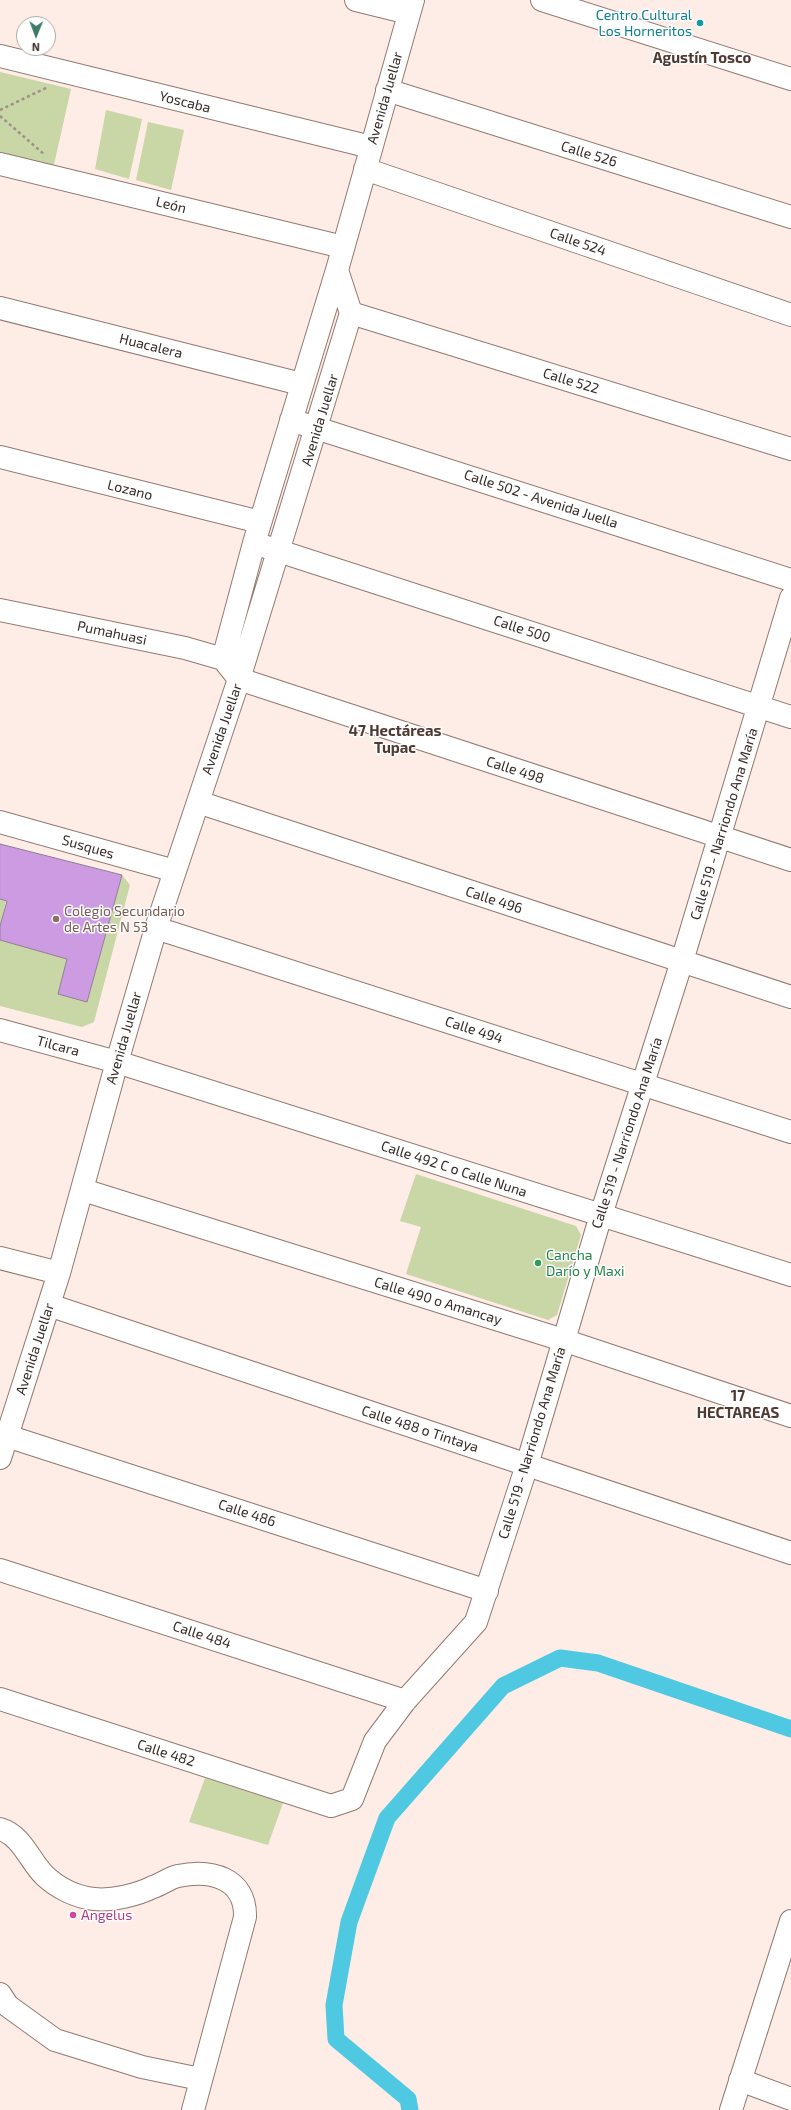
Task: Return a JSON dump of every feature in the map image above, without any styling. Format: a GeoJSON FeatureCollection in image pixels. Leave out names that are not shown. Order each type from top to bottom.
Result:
{"type":"FeatureCollection","features":[{"type":"Feature","properties":{"kind":"street"},"geometry":{"type":"LineString","coordinates":[[356,0],[411,7]]}},
{"type":"Feature","properties":{"kind":"street"},"geometry":{"type":"LineString","coordinates":[[542,0],[791,79]]}},
{"type":"Feature","properties":{"kind":"street","name":"Avenida Juellar"},"geometry":{"type":"LineString","coordinates":[[223,659],[260,522],[337,270],[370,147],[411,7]]}},
{"type":"Feature","properties":{"kind":"street","name":"Yoscaba"},"geometry":{"type":"LineString","coordinates":[[0,56],[370,147]]}},
{"type":"Feature","properties":{"kind":"street","name":"Calle 526"},"geometry":{"type":"LineString","coordinates":[[387,90],[791,217]]}},
{"type":"Feature","properties":{"kind":"street","name":"León"},"geometry":{"type":"LineString","coordinates":[[0,164],[343,247]]}},
{"type":"Feature","properties":{"kind":"street","name":"Calle 524"},"geometry":{"type":"LineString","coordinates":[[365,169],[791,315]]}},
{"type":"Feature","properties":{"kind":"street"},"geometry":{"type":"LineString","coordinates":[[337,270],[352,313]]}},
{"type":"Feature","properties":{"kind":"street","name":"Huacalera"},"geometry":{"type":"LineString","coordinates":[[0,308],[301,384]]}},
{"type":"Feature","properties":{"kind":"street","name":"Avenida Juellar"},"geometry":{"type":"LineString","coordinates":[[0,1458],[59,1272],[156,928],[239,679],[352,313]]}},
{"type":"Feature","properties":{"kind":"street","name":"Calle 522"},"geometry":{"type":"LineString","coordinates":[[352,313],[791,449]]}},
{"type":"Feature","properties":{"kind":"street","name":"Calle 502 - Avenida Juella"},"geometry":{"type":"LineString","coordinates":[[292,420],[318,427],[791,580]]}},
{"type":"Feature","properties":{"kind":"street","name":"Lozano"},"geometry":{"type":"LineString","coordinates":[[0,457],[260,522]]}},
{"type":"Feature","properties":{"kind":"street","name":"Calle 500"},"geometry":{"type":"LineString","coordinates":[[254,543],[280,550],[791,717]]}},
{"type":"Feature","properties":{"kind":"street","name":"Calle 519 - Narriondo Ana María"},"geometry":{"type":"LineString","coordinates":[[331,1806],[352,1799],[376,1741],[405,1701],[476,1622],[527,1465],[601,1215],[682,961],[718,837],[760,707],[791,598]]}},
{"type":"Feature","properties":{"kind":"street","name":"Pumahuasi"},"geometry":{"type":"LineString","coordinates":[[0,610],[185,648],[223,659]]}},
{"type":"Feature","properties":{"kind":"street"},"geometry":{"type":"LineString","coordinates":[[223,659],[239,679]]}},
{"type":"Feature","properties":{"kind":"street","name":"Calle 498"},"geometry":{"type":"LineString","coordinates":[[239,679],[791,860]]}},
{"type":"Feature","properties":{"kind":"street","name":"Calle 496"},"geometry":{"type":"LineString","coordinates":[[198,802],[791,997]]}},
{"type":"Feature","properties":{"kind":"street","name":"Susques"},"geometry":{"type":"LineString","coordinates":[[0,822],[175,871]]}},
{"type":"Feature","properties":{"kind":"street","name":"Calle 494"},"geometry":{"type":"LineString","coordinates":[[156,928],[791,1132]]}},
{"type":"Feature","properties":{"kind":"street","name":"Tilcara"},"geometry":{"type":"LineString","coordinates":[[0,1030],[117,1062]]}},
{"type":"Feature","properties":{"kind":"street","name":"Calle 492 C o Calle Nuna"},"geometry":{"type":"LineString","coordinates":[[117,1062],[791,1275]]}},
{"type":"Feature","properties":{"kind":"street","name":"Calle 490 o Amancay"},"geometry":{"type":"LineString","coordinates":[[83,1190],[563,1340],[791,1416]]}},
{"type":"Feature","properties":{"kind":"street"},"geometry":{"type":"LineString","coordinates":[[0,1258],[59,1272]]}},
{"type":"Feature","properties":{"kind":"street","name":"Calle 488 o Tintaya"},"geometry":{"type":"LineString","coordinates":[[49,1305],[791,1553]]}},
{"type":"Feature","properties":{"kind":"street","name":"Calle 486"},"geometry":{"type":"LineString","coordinates":[[7,1436],[487,1590]]}},
{"type":"Feature","properties":{"kind":"street","name":"Calle 484"},"geometry":{"type":"LineString","coordinates":[[0,1570],[405,1701]]}},
{"type":"Feature","properties":{"kind":"street","name":"Calle 482"},"geometry":{"type":"LineString","coordinates":[[0,1699],[331,1806]]}},
{"type":"Feature","properties":{"kind":"street"},"geometry":{"type":"LineString","coordinates":[[2,1828],[18,1840],[45,1876],[63,1889],[94,1899],[128,1895],[154,1887],[165,1880],[178,1876],[197,1874],[217,1876],[229,1881],[237,1888],[245,1904],[245,1917],[200,2079],[193,2110]]}},
{"type":"Feature","properties":{"kind":"street"},"geometry":{"type":"LineString","coordinates":[[731,2110],[740,2080],[784,1963],[791,1921]]}},
{"type":"Feature","properties":{"kind":"street"},"geometry":{"type":"LineString","coordinates":[[0,1994],[8,2006],[55,2040],[142,2067],[200,2079]]}},
{"type":"Feature","properties":{"kind":"street"},"geometry":{"type":"LineString","coordinates":[[740,2080],[791,2099]]}},
{"type":"Feature","properties":{"kind":"path"},"geometry":{"type":"LineString","coordinates":[[48,158],[0,116],[0,111],[53,85]]}},
{"type":"Feature","properties":{"kind":"green space"},"geometry":{"type":"Polygon","coordinates":[[[0,72],[71,89],[53,169],[0,157],[0,72]]]}},
{"type":"Feature","properties":{"kind":"green space"},"geometry":{"type":"Polygon","coordinates":[[[106,110],[142,119],[129,179],[95,169],[106,110]]]}},
{"type":"Feature","properties":{"kind":"green space"},"geometry":{"type":"Polygon","coordinates":[[[148,122],[184,130],[171,190],[136,180],[148,122]]]}},
{"type":"Feature","properties":{"kind":"green space"},"geometry":{"type":"Polygon","coordinates":[[[122,875],[130,885],[94,1022],[82,1027],[0,1006],[0,940],[67,959],[58,994],[87,1002],[122,875]]]}},
{"type":"Feature","properties":{"kind":"green space"},"geometry":{"type":"Polygon","coordinates":[[[0,899],[6,901],[0,926],[0,899]]]}},
{"type":"Feature","properties":{"kind":"green space"},"geometry":{"type":"Polygon","coordinates":[[[416,1174],[576,1226],[581,1235],[557,1315],[548,1320],[406,1274],[421,1227],[400,1221],[416,1174]]]}},
{"type":"Feature","properties":{"kind":"green space"},"geometry":{"type":"Polygon","coordinates":[[[205,1778],[283,1803],[268,1845],[189,1822],[205,1778]]]}},
{"type":"Feature","properties":{"kind":"building","name":"Colegio Secundario de Artes N 53"},"geometry":{"type":"Polygon","coordinates":[[[0,844],[122,875],[87,1002],[58,994],[67,959],[0,940],[0,926],[7,901],[0,899],[0,844]]]}},
{"type":"Feature","properties":{"kind":"waterway"},"geometry":{"type":"LineString","coordinates":[[410,2110],[408,2099],[336,2039],[334,2005],[349,1922],[387,1818],[503,1686],[560,1658],[598,1663],[791,1729]]}},
{"type":"Feature","properties":{"kind":"place","name":"Centro Cultural Los Horneritos"},"geometry":{"type":"Point","coordinates":[700,23]}},
{"type":"Feature","properties":{"kind":"place","name":"Colegio Secundario de Artes N 53"},"geometry":{"type":"Point","coordinates":[56,919]}},
{"type":"Feature","properties":{"kind":"place","name":"Cancha Darío y Maxi"},"geometry":{"type":"Point","coordinates":[538,1263]}},
{"type":"Feature","properties":{"kind":"place","name":"Angelus"},"geometry":{"type":"Point","coordinates":[73,1915]}},
{"type":"Feature","properties":{"kind":"district","name":"Agustín Tosco"},"geometry":{"type":"Point","coordinates":[702,58]}},
{"type":"Feature","properties":{"kind":"district","name":"47 Hectáreas Tupac"},"geometry":{"type":"Point","coordinates":[395,740]}},
{"type":"Feature","properties":{"kind":"district","name":"17 HECTAREAS"},"geometry":{"type":"Point","coordinates":[738,1404]}}]}
